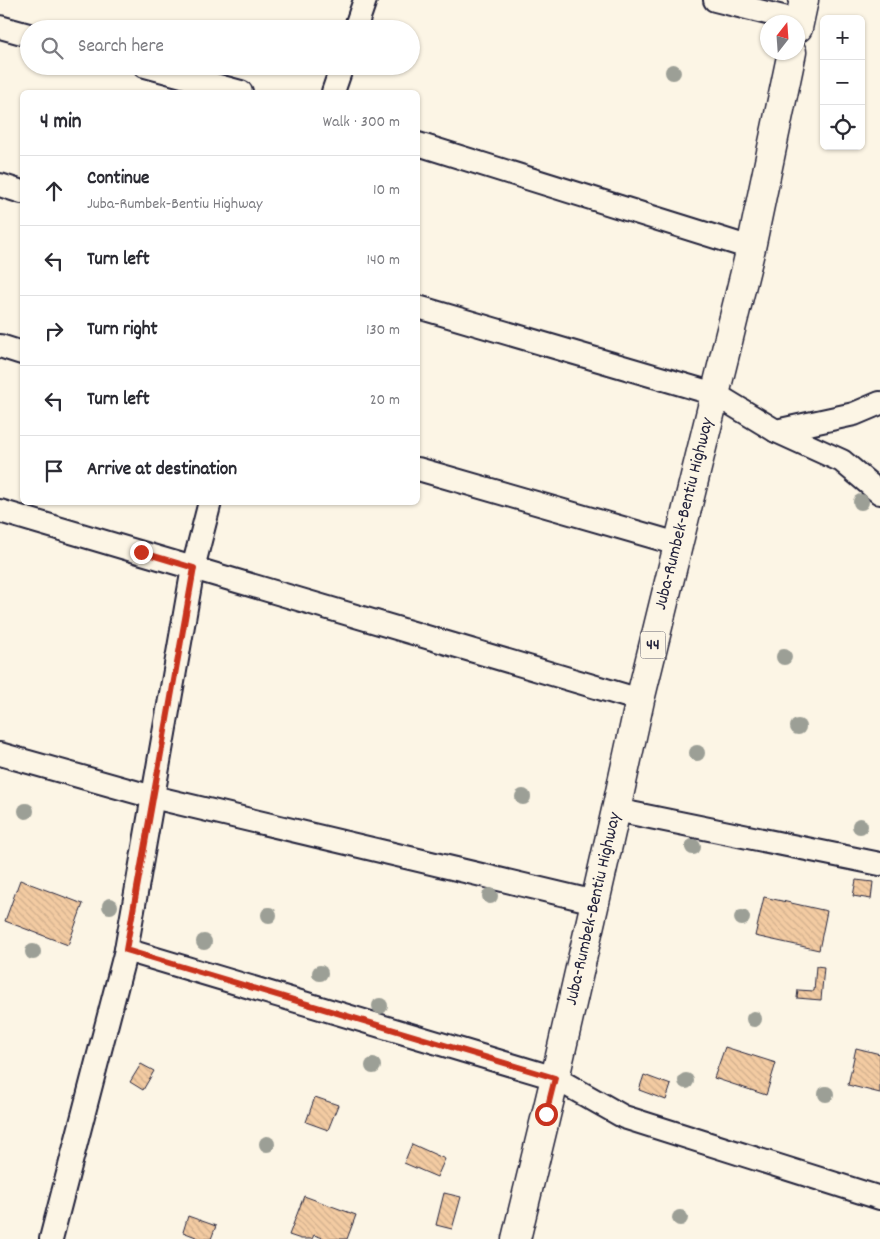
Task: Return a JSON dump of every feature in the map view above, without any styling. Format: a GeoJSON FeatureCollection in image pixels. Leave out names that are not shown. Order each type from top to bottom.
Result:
{"type":"FeatureCollection","features":[{"type":"Feature","properties":{"kind":"main road","name":"Juba-Rumbek-Bentiu Highway"},"geometry":{"type":"LineString","coordinates":[[516,1239],[555,1078],[640,700],[751,248],[790,60]]}},
{"type":"Feature","properties":{"kind":"street"},"geometry":{"type":"LineString","coordinates":[[358,20],[366,0]]}},
{"type":"Feature","properties":{"kind":"street"},"geometry":{"type":"LineString","coordinates":[[715,0],[795,15]]}},
{"type":"Feature","properties":{"kind":"street"},"geometry":{"type":"LineString","coordinates":[[0,27],[20,33]]}},
{"type":"Feature","properties":{"kind":"street"},"geometry":{"type":"LineString","coordinates":[[178,75],[234,90]]}},
{"type":"Feature","properties":{"kind":"street"},"geometry":{"type":"LineString","coordinates":[[334,90],[339,75]]}},
{"type":"Feature","properties":{"kind":"street"},"geometry":{"type":"LineString","coordinates":[[420,145],[751,248]]}},
{"type":"Feature","properties":{"kind":"street"},"geometry":{"type":"LineString","coordinates":[[0,185],[20,191]]}},
{"type":"Feature","properties":{"kind":"street"},"geometry":{"type":"LineString","coordinates":[[420,308],[715,394],[776,431],[842,461],[880,493]]}},
{"type":"Feature","properties":{"kind":"street"},"geometry":{"type":"LineString","coordinates":[[0,346],[20,352]]}},
{"type":"Feature","properties":{"kind":"street"},"geometry":{"type":"LineString","coordinates":[[776,431],[854,414],[880,403]]}},
{"type":"Feature","properties":{"kind":"street"},"geometry":{"type":"LineString","coordinates":[[420,470],[678,544]]}},
{"type":"Feature","properties":{"kind":"street"},"geometry":{"type":"LineString","coordinates":[[51,1239],[126,950],[194,568],[209,505]]}},
{"type":"Feature","properties":{"kind":"street"},"geometry":{"type":"LineString","coordinates":[[0,511],[640,700]]}},
{"type":"Feature","properties":{"kind":"street"},"geometry":{"type":"LineString","coordinates":[[0,754],[153,797],[595,902]]}},
{"type":"Feature","properties":{"kind":"street"},"geometry":{"type":"LineString","coordinates":[[616,810],[880,864]]}},
{"type":"Feature","properties":{"kind":"street"},"geometry":{"type":"LineString","coordinates":[[126,950],[555,1078],[624,1117],[880,1198]]}},
{"type":"Feature","properties":{"kind":"building"},"geometry":{"type":"Polygon","coordinates":[[[20,880],[83,904],[68,945],[5,921],[20,880]]]}},
{"type":"Feature","properties":{"kind":"building"},"geometry":{"type":"Polygon","coordinates":[[[856,880],[873,882],[871,899],[853,896],[856,880]]]}},
{"type":"Feature","properties":{"kind":"building"},"geometry":{"type":"Polygon","coordinates":[[[764,897],[827,911],[819,950],[755,936],[764,897]]]}},
{"type":"Feature","properties":{"kind":"building"},"geometry":{"type":"Polygon","coordinates":[[[816,966],[824,967],[821,1000],[797,998],[798,990],[814,991],[816,966]]]}},
{"type":"Feature","properties":{"kind":"building"},"geometry":{"type":"Polygon","coordinates":[[[725,1047],[776,1063],[766,1095],[714,1078],[725,1047]]]}},
{"type":"Feature","properties":{"kind":"building"},"geometry":{"type":"Polygon","coordinates":[[[856,1048],[880,1054],[880,1093],[848,1085],[856,1048]]]}},
{"type":"Feature","properties":{"kind":"building"},"geometry":{"type":"Polygon","coordinates":[[[141,1064],[154,1071],[143,1090],[130,1082],[141,1064]]]}},
{"type":"Feature","properties":{"kind":"building"},"geometry":{"type":"Polygon","coordinates":[[[644,1075],[671,1085],[666,1100],[639,1090],[644,1075]]]}},
{"type":"Feature","properties":{"kind":"building"},"geometry":{"type":"Polygon","coordinates":[[[315,1097],[338,1105],[328,1130],[306,1122],[315,1097]]]}},
{"type":"Feature","properties":{"kind":"building"},"geometry":{"type":"Polygon","coordinates":[[[412,1144],[445,1159],[437,1177],[404,1163],[412,1144]]]}},
{"type":"Feature","properties":{"kind":"building"},"geometry":{"type":"Polygon","coordinates":[[[444,1193],[461,1197],[452,1229],[436,1225],[444,1193]]]}},
{"type":"Feature","properties":{"kind":"building"},"geometry":{"type":"Polygon","coordinates":[[[304,1196],[356,1215],[347,1239],[326,1239],[314,1235],[312,1239],[301,1239],[289,1235],[304,1196]]]}},
{"type":"Feature","properties":{"kind":"building"},"geometry":{"type":"Polygon","coordinates":[[[188,1216],[216,1226],[211,1239],[201,1239],[183,1232],[188,1216]]]}},
{"type":"Feature","properties":{"kind":"route"},"geometry":{"type":"LineString","coordinates":[[141,552],[194,568],[126,950],[555,1078],[546,1114]]}}]}
